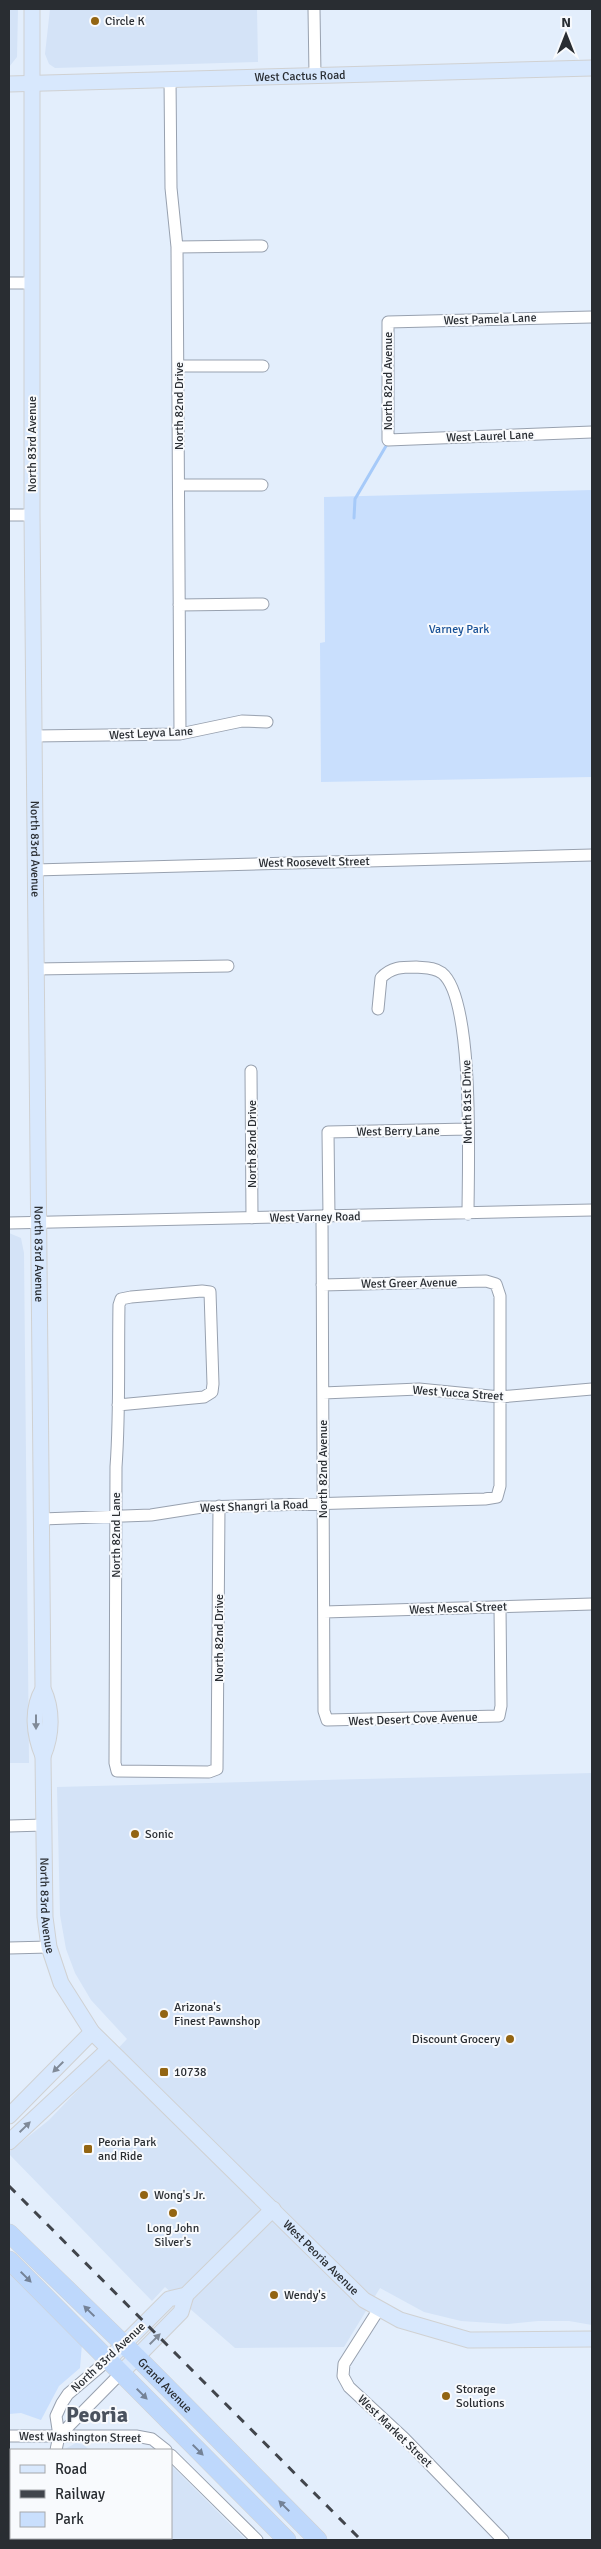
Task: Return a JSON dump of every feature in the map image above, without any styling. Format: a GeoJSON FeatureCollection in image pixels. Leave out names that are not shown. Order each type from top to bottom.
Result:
{"type":"FeatureCollection","features":[{"type":"Feature","properties":{"kind":"highway","name":"Grand Avenue"},"geometry":{"type":"LineString","coordinates":[[9,2234],[124,2344],[318,2540]]}},
{"type":"Feature","properties":{"kind":"highway","name":"Grand Avenue"},"geometry":{"type":"LineString","coordinates":[[9,2260],[287,2540]]}},
{"type":"Feature","properties":{"kind":"main road","name":"North 83rd Avenue"},"geometry":{"type":"LineString","coordinates":[[32,9],[32,515],[37,1224],[42,1519],[42,1689],[36,1701],[36,1741],[43,1756],[45,1917],[49,1947],[61,1983],[100,2040]]}},
{"type":"Feature","properties":{"kind":"main road","name":"West Cactus Road"},"geometry":{"type":"LineString","coordinates":[[9,84],[592,68]]}},
{"type":"Feature","properties":{"kind":"main road"},"geometry":{"type":"LineString","coordinates":[[9,2116],[100,2040]]}},
{"type":"Feature","properties":{"kind":"main road"},"geometry":{"type":"LineString","coordinates":[[9,2142],[100,2040]]}},
{"type":"Feature","properties":{"kind":"main road","name":"West Peoria Avenue"},"geometry":{"type":"LineString","coordinates":[[100,2040],[364,2300],[413,2326],[469,2340],[592,2339]]}},
{"type":"Feature","properties":{"kind":"main road","name":"North 83rd Avenue"},"geometry":{"type":"LineString","coordinates":[[121,2373],[181,2312],[186,2295],[273,2209]]}},
{"type":"Feature","properties":{"kind":"main road","name":"North 83rd Avenue"},"geometry":{"type":"LineString","coordinates":[[108,2360],[169,2299],[186,2295]]}},
{"type":"Feature","properties":{"kind":"street"},"geometry":{"type":"LineString","coordinates":[[314,9],[315,75]]}},
{"type":"Feature","properties":{"kind":"street","name":"North 82nd Drive"},"geometry":{"type":"LineString","coordinates":[[170,79],[171,188],[177,247],[179,366],[180,734]]}},
{"type":"Feature","properties":{"kind":"street"},"geometry":{"type":"LineString","coordinates":[[177,247],[262,246]]}},
{"type":"Feature","properties":{"kind":"street"},"geometry":{"type":"LineString","coordinates":[[9,283],[31,283]]}},
{"type":"Feature","properties":{"kind":"street","name":"West Pamela Lane"},"geometry":{"type":"LineString","coordinates":[[388,322],[592,316]]}},
{"type":"Feature","properties":{"kind":"street","name":"North 82nd Avenue"},"geometry":{"type":"LineString","coordinates":[[388,322],[388,440]]}},
{"type":"Feature","properties":{"kind":"street"},"geometry":{"type":"LineString","coordinates":[[179,366],[263,366]]}},
{"type":"Feature","properties":{"kind":"street","name":"West Laurel Lane"},"geometry":{"type":"LineString","coordinates":[[388,440],[592,432]]}},
{"type":"Feature","properties":{"kind":"street"},"geometry":{"type":"LineString","coordinates":[[179,485],[262,485]]}},
{"type":"Feature","properties":{"kind":"street"},"geometry":{"type":"LineString","coordinates":[[9,515],[32,515]]}},
{"type":"Feature","properties":{"kind":"street"},"geometry":{"type":"LineString","coordinates":[[179,605],[263,604]]}},
{"type":"Feature","properties":{"kind":"street","name":"West Leyva Lane"},"geometry":{"type":"LineString","coordinates":[[34,736],[180,734],[242,721],[266,722]]}},
{"type":"Feature","properties":{"kind":"street","name":"West Roosevelt Street"},"geometry":{"type":"LineString","coordinates":[[35,870],[592,855]]}},
{"type":"Feature","properties":{"kind":"street"},"geometry":{"type":"LineString","coordinates":[[36,969],[228,966]]}},
{"type":"Feature","properties":{"kind":"street","name":"North 81st Drive"},"geometry":{"type":"LineString","coordinates":[[378,1010],[381,978],[386,972],[402,967],[432,968],[442,973],[453,994],[466,1054],[468,1214]]}},
{"type":"Feature","properties":{"kind":"street","name":"North 82nd Drive"},"geometry":{"type":"LineString","coordinates":[[251,1071],[252,1218]]}},
{"type":"Feature","properties":{"kind":"street","name":"West Berry Lane"},"geometry":{"type":"LineString","coordinates":[[328,1132],[468,1130]]}},
{"type":"Feature","properties":{"kind":"street","name":"North 82nd Avenue"},"geometry":{"type":"LineString","coordinates":[[327,1720],[324,1711],[322,1284],[328,1132]]}},
{"type":"Feature","properties":{"kind":"street","name":"West Varney Road"},"geometry":{"type":"LineString","coordinates":[[9,1223],[37,1224],[592,1210]]}},
{"type":"Feature","properties":{"kind":"street","name":"West Greer Avenue"},"geometry":{"type":"LineString","coordinates":[[322,1284],[486,1281],[496,1284],[500,1296],[500,1398]]}},
{"type":"Feature","properties":{"kind":"street","name":"North 82nd Lane"},"geometry":{"type":"LineString","coordinates":[[117,1771],[115,1763],[116,1517],[119,1305],[121,1299],[202,1291],[210,1292],[213,1356],[212,1392],[204,1397],[118,1405]]}},
{"type":"Feature","properties":{"kind":"street","name":"West Yucca Street"},"geometry":{"type":"LineString","coordinates":[[323,1393],[419,1390],[500,1398],[592,1389]]}},
{"type":"Feature","properties":{"kind":"street","name":"West Shangri la Road"},"geometry":{"type":"LineString","coordinates":[[42,1519],[116,1517],[219,1506],[485,1499],[497,1496],[500,1486],[500,1398]]}},
{"type":"Feature","properties":{"kind":"street","name":"North 82nd Drive"},"geometry":{"type":"LineString","coordinates":[[117,1771],[209,1772],[216,1769],[219,1506]]}},
{"type":"Feature","properties":{"kind":"street","name":"West Mescal Street"},"geometry":{"type":"LineString","coordinates":[[324,1612],[592,1604]]}},
{"type":"Feature","properties":{"kind":"street","name":"West Desert Cove Avenue"},"geometry":{"type":"LineString","coordinates":[[327,1720],[498,1716],[501,1706],[500,1607]]}},
{"type":"Feature","properties":{"kind":"street"},"geometry":{"type":"LineString","coordinates":[[9,1826],[44,1825]]}},
{"type":"Feature","properties":{"kind":"street"},"geometry":{"type":"LineString","coordinates":[[9,1948],[49,1947]]}},
{"type":"Feature","properties":{"kind":"street","name":"West Market Street"},"geometry":{"type":"LineString","coordinates":[[379,2309],[344,2364],[342,2370],[345,2382],[404,2438],[503,2540]]}},
{"type":"Feature","properties":{"kind":"street","name":"North 83rd Avenue"},"geometry":{"type":"LineString","coordinates":[[56,2449],[59,2436],[56,2416],[62,2403],[68,2394],[108,2360]]}},
{"type":"Feature","properties":{"kind":"street","name":"North 83rd Avenue"},"geometry":{"type":"LineString","coordinates":[[59,2436],[121,2373]]}},
{"type":"Feature","properties":{"kind":"street","name":"West Washington Street"},"geometry":{"type":"LineString","coordinates":[[9,2436],[136,2436],[152,2439],[165,2449]]}},
{"type":"Feature","properties":{"kind":"street"},"geometry":{"type":"LineString","coordinates":[[172,2456],[257,2540]]}},
{"type":"Feature","properties":{"kind":"shaded area"},"geometry":{"type":"Polygon","coordinates":[[[9,9],[18,9],[17,57],[9,67],[9,9]]]}},
{"type":"Feature","properties":{"kind":"shaded area"},"geometry":{"type":"Polygon","coordinates":[[[50,9],[257,9],[258,62],[55,68],[49,64],[45,54],[50,9]]]}},
{"type":"Feature","properties":{"kind":"shaded area"},"geometry":{"type":"Polygon","coordinates":[[[9,1233],[21,1238],[24,1253],[29,1763],[9,1763],[9,1233]]]}},
{"type":"Feature","properties":{"kind":"shaded area"},"geometry":{"type":"Polygon","coordinates":[[[592,1773],[592,2325],[569,2321],[507,2324],[461,2321],[424,2312],[380,2288],[344,2347],[235,2348],[165,2287],[152,2301],[9,2154],[9,2152],[49,2120],[127,2039],[91,2000],[75,1973],[66,1949],[60,1915],[57,1787],[592,1773]]]}},
{"type":"Feature","properties":{"kind":"shaded area"},"geometry":{"type":"Polygon","coordinates":[[[76,2443],[84,2445],[88,2449],[65,2449],[76,2443]]]}},
{"type":"Feature","properties":{"kind":"shaded area"},"geometry":{"type":"Polygon","coordinates":[[[9,2453],[10,2453],[10,2518],[9,2453]]]}},
{"type":"Feature","properties":{"kind":"shaded area"},"geometry":{"type":"Polygon","coordinates":[[[172,2466],[246,2540],[70,2540],[172,2539],[172,2466]]]}},
{"type":"Feature","properties":{"kind":"green space","name":"Varney Park"},"geometry":{"type":"Polygon","coordinates":[[[592,490],[592,777],[321,782],[320,643],[325,642],[324,497],[592,490]]]}},
{"type":"Feature","properties":{"kind":"green space"},"geometry":{"type":"Polygon","coordinates":[[[9,2271],[82,2344],[80,2368],[59,2386],[41,2420],[21,2413],[9,2414],[9,2271]]]}},
{"type":"Feature","properties":{"kind":"waterway"},"geometry":{"type":"LineString","coordinates":[[354,518],[355,499],[386,446]]}},
{"type":"Feature","properties":{"kind":"railway"},"geometry":{"type":"LineString","coordinates":[[9,2186],[361,2540]]}},
{"type":"Feature","properties":{"kind":"place","name":"Circle K"},"geometry":{"type":"Point","coordinates":[95,21]}},
{"type":"Feature","properties":{"kind":"place","name":"Sonic"},"geometry":{"type":"Point","coordinates":[135,1834]}},
{"type":"Feature","properties":{"kind":"place","name":"Arizona's Finest Pawnshop"},"geometry":{"type":"Point","coordinates":[164,2014]}},
{"type":"Feature","properties":{"kind":"place","name":"Discount Grocery"},"geometry":{"type":"Point","coordinates":[510,2039]}},
{"type":"Feature","properties":{"kind":"place","name":"10738"},"geometry":{"type":"Point","coordinates":[164,2072]}},
{"type":"Feature","properties":{"kind":"place","name":"Peoria Park and Ride"},"geometry":{"type":"Point","coordinates":[88,2149]}},
{"type":"Feature","properties":{"kind":"place","name":"Wong's Jr."},"geometry":{"type":"Point","coordinates":[144,2195]}},
{"type":"Feature","properties":{"kind":"place","name":"Long John Silver's"},"geometry":{"type":"Point","coordinates":[173,2213]}},
{"type":"Feature","properties":{"kind":"place","name":"Wendy's"},"geometry":{"type":"Point","coordinates":[274,2295]}},
{"type":"Feature","properties":{"kind":"place","name":"Storage Solutions"},"geometry":{"type":"Point","coordinates":[446,2396]}},
{"type":"Feature","properties":{"kind":"district","name":"Peoria"},"geometry":{"type":"Point","coordinates":[97,2414]}}]}
